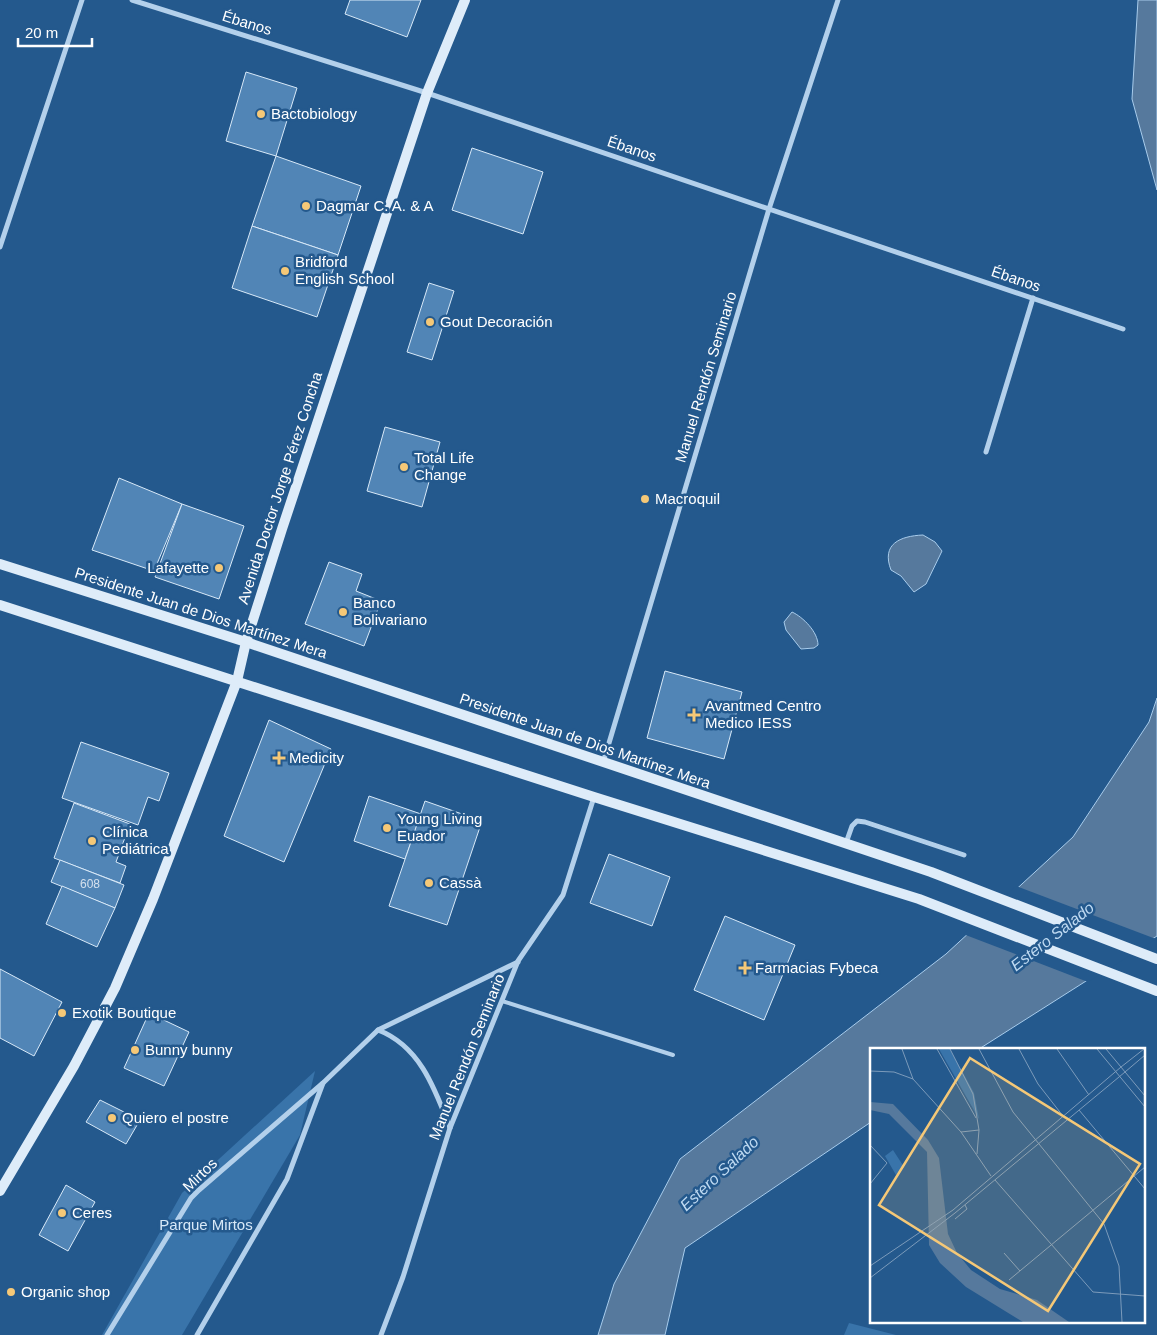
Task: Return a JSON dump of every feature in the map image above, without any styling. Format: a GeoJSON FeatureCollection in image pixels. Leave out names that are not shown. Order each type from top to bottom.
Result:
{"type":"FeatureCollection","features":[{"type":"Feature","properties":{"kind":"main road","name":"Avenida Doctor Jorge Pérez Concha"},"geometry":{"type":"LineString","coordinates":[[0,1191],[74,1066],[115,988],[153,899],[237,682],[246,642],[282,529],[427,93],[464,0]]}},
{"type":"Feature","properties":{"kind":"main road","name":"Presidente Juan de Dios Martínez Mera"},"geometry":{"type":"LineString","coordinates":[[0,564],[246,642],[931,872],[1157,959]]}},
{"type":"Feature","properties":{"kind":"main road"},"geometry":{"type":"LineString","coordinates":[[0,607],[594,798],[919,899],[1157,991]]}},
{"type":"Feature","properties":{"kind":"street"},"geometry":{"type":"LineString","coordinates":[[0,247],[82,0]]}},
{"type":"Feature","properties":{"kind":"street","name":"Ébanos"},"geometry":{"type":"LineString","coordinates":[[132,0],[427,93],[1123,329]]}},
{"type":"Feature","properties":{"kind":"street","name":"Manuel Rendón Seminario"},"geometry":{"type":"LineString","coordinates":[[603,763],[769,209],[838,0]]}},
{"type":"Feature","properties":{"kind":"street"},"geometry":{"type":"LineString","coordinates":[[986,452],[1033,298]]}},
{"type":"Feature","properties":{"kind":"street","name":"Manuel Rendón Seminario"},"geometry":{"type":"LineString","coordinates":[[381,1335],[403,1277],[450,1128],[518,961],[563,895],[594,798]]}},
{"type":"Feature","properties":{"kind":"street"},"geometry":{"type":"LineString","coordinates":[[846,844],[852,826],[858,821],[964,855]]}},
{"type":"Feature","properties":{"kind":"street","name":"Mirtos"},"geometry":{"type":"LineString","coordinates":[[108,1335],[191,1198],[323,1083],[378,1030],[518,961]]}},
{"type":"Feature","properties":{"kind":"street"},"geometry":{"type":"LineString","coordinates":[[378,1030],[389,1034],[402,1044],[424,1069],[438,1095],[450,1128]]}},
{"type":"Feature","properties":{"kind":"street","name":"Mirtos"},"geometry":{"type":"LineString","coordinates":[[197,1335],[287,1179],[323,1083]]}},
{"type":"Feature","properties":{"kind":"lane"},"geometry":{"type":"LineString","coordinates":[[502,1001],[673,1055]]}},
{"type":"Feature","properties":{"kind":"green space","name":"Parque Mirtos"},"geometry":{"type":"Polygon","coordinates":[[[315,1071],[300,1135],[182,1335],[102,1335],[182,1193],[315,1071]]]}},
{"type":"Feature","properties":{"kind":"green space"},"geometry":{"type":"Polygon","coordinates":[[[849,1323],[896,1335],[844,1335],[849,1323]]]}},
{"type":"Feature","properties":{"kind":"water"},"geometry":{"type":"Polygon","coordinates":[[[1138,0],[1157,0],[1157,190],[1132,99],[1138,0]]]}},
{"type":"Feature","properties":{"kind":"water"},"geometry":{"type":"Polygon","coordinates":[[[923,535],[935,542],[942,551],[926,584],[914,592],[901,576],[891,570],[889,554],[891,548],[900,540],[923,535]]]}},
{"type":"Feature","properties":{"kind":"water"},"geometry":{"type":"Polygon","coordinates":[[[792,612],[801,617],[813,630],[818,645],[814,648],[801,649],[786,630],[784,622],[792,612]]]}},
{"type":"Feature","properties":{"kind":"water","name":"Estero Salado"},"geometry":{"type":"Polygon","coordinates":[[[1157,698],[1157,936],[981,1048],[870,1048],[870,1123],[685,1248],[665,1335],[598,1335],[614,1284],[680,1159],[946,954],[1073,837],[1149,722],[1157,698]]]}},
{"type":"Feature","properties":{"kind":"pier"},"geometry":{"type":"Polygon","coordinates":[[[1016,886],[1156,939],[1088,982],[963,934],[1016,886]]]}},
{"type":"Feature","properties":{"kind":"building"},"geometry":{"type":"Polygon","coordinates":[[[350,0],[421,0],[407,37],[345,14],[350,0]]]}},
{"type":"Feature","properties":{"kind":"building","name":"Bactobiology"},"geometry":{"type":"Polygon","coordinates":[[[246,72],[297,88],[276,156],[226,141],[246,72]]]}},
{"type":"Feature","properties":{"kind":"building"},"geometry":{"type":"Polygon","coordinates":[[[472,148],[543,172],[523,234],[452,210],[472,148]]]}},
{"type":"Feature","properties":{"kind":"building","name":"Dagmar C. A. & A"},"geometry":{"type":"Polygon","coordinates":[[[276,156],[361,186],[338,255],[252,226],[276,156]]]}},
{"type":"Feature","properties":{"kind":"building","name":"Bridford English School"},"geometry":{"type":"Polygon","coordinates":[[[252,226],[338,255],[317,317],[232,288],[252,226]]]}},
{"type":"Feature","properties":{"kind":"building","name":"Gout Decoración"},"geometry":{"type":"Polygon","coordinates":[[[429,283],[454,291],[432,360],[407,352],[429,283]]]}},
{"type":"Feature","properties":{"kind":"building","name":"Total Life Change"},"geometry":{"type":"Polygon","coordinates":[[[385,427],[440,442],[422,507],[367,491],[385,427]]]}},
{"type":"Feature","properties":{"kind":"building"},"geometry":{"type":"Polygon","coordinates":[[[119,478],[182,504],[154,571],[92,550],[119,478]]]}},
{"type":"Feature","properties":{"kind":"building"},"geometry":{"type":"Polygon","coordinates":[[[182,504],[244,526],[219,599],[155,577],[182,504]]]}},
{"type":"Feature","properties":{"kind":"building","name":"Banco Bolivariano"},"geometry":{"type":"Polygon","coordinates":[[[329,562],[362,574],[356,591],[381,601],[364,646],[305,624],[329,562]]]}},
{"type":"Feature","properties":{"kind":"building","name":"Avantmed Centro Medico IESS"},"geometry":{"type":"Polygon","coordinates":[[[665,671],[742,692],[724,759],[647,738],[665,671]]]}},
{"type":"Feature","properties":{"kind":"building"},"geometry":{"type":"Polygon","coordinates":[[[269,720],[331,749],[284,862],[224,836],[269,720]]]}},
{"type":"Feature","properties":{"kind":"building"},"geometry":{"type":"Polygon","coordinates":[[[81,742],[169,773],[159,801],[148,797],[138,825],[62,798],[81,742]]]}},
{"type":"Feature","properties":{"kind":"building","name":"Young Living Euador"},"geometry":{"type":"Polygon","coordinates":[[[369,796],[421,814],[405,859],[354,841],[369,796]]]}},
{"type":"Feature","properties":{"kind":"building","name":"Cassà"},"geometry":{"type":"Polygon","coordinates":[[[425,801],[482,821],[447,925],[389,906],[425,801]]]}},
{"type":"Feature","properties":{"kind":"building","name":"Clínica Pediátrica"},"geometry":{"type":"Polygon","coordinates":[[[74,803],[130,824],[116,862],[126,866],[120,883],[54,858],[74,803]]]}},
{"type":"Feature","properties":{"kind":"building"},"geometry":{"type":"Polygon","coordinates":[[[609,854],[670,877],[652,926],[590,903],[609,854]]]}},
{"type":"Feature","properties":{"kind":"building"},"geometry":{"type":"Polygon","coordinates":[[[60,860],[124,885],[115,908],[51,882],[60,860]]]}},
{"type":"Feature","properties":{"kind":"building"},"geometry":{"type":"Polygon","coordinates":[[[62,886],[115,908],[97,947],[46,924],[62,886]]]}},
{"type":"Feature","properties":{"kind":"building","name":"Farmacias Fybeca"},"geometry":{"type":"Polygon","coordinates":[[[725,916],[795,945],[764,1020],[694,990],[725,916]]]}},
{"type":"Feature","properties":{"kind":"building"},"geometry":{"type":"Polygon","coordinates":[[[0,969],[62,1002],[34,1056],[0,1038],[0,969]]]}},
{"type":"Feature","properties":{"kind":"building"},"geometry":{"type":"Polygon","coordinates":[[[149,1013],[189,1032],[164,1086],[124,1068],[149,1013]]]}},
{"type":"Feature","properties":{"kind":"building"},"geometry":{"type":"Polygon","coordinates":[[[100,1100],[140,1120],[126,1144],[86,1122],[100,1100]]]}},
{"type":"Feature","properties":{"kind":"building"},"geometry":{"type":"Polygon","coordinates":[[[66,1185],[95,1202],[68,1251],[39,1235],[66,1185]]]}},
{"type":"Feature","properties":{"kind":"place","name":"Bactobiology"},"geometry":{"type":"Point","coordinates":[261,114]}},
{"type":"Feature","properties":{"kind":"place","name":"Dagmar C. A. & A"},"geometry":{"type":"Point","coordinates":[306,206]}},
{"type":"Feature","properties":{"kind":"place","name":"Bridford English School"},"geometry":{"type":"Point","coordinates":[285,271]}},
{"type":"Feature","properties":{"kind":"place","name":"Gout Decoración"},"geometry":{"type":"Point","coordinates":[430,322]}},
{"type":"Feature","properties":{"kind":"place","name":"Total Life Change"},"geometry":{"type":"Point","coordinates":[404,467]}},
{"type":"Feature","properties":{"kind":"place","name":"Macroquil"},"geometry":{"type":"Point","coordinates":[645,499]}},
{"type":"Feature","properties":{"kind":"place","name":"Lafayette"},"geometry":{"type":"Point","coordinates":[219,568]}},
{"type":"Feature","properties":{"kind":"place","name":"Banco Bolivariano"},"geometry":{"type":"Point","coordinates":[343,612]}},
{"type":"Feature","properties":{"kind":"place","name":"Avantmed Centro Medico IESS"},"geometry":{"type":"Point","coordinates":[694,715]}},
{"type":"Feature","properties":{"kind":"place","name":"Medicity"},"geometry":{"type":"Point","coordinates":[279,758]}},
{"type":"Feature","properties":{"kind":"place","name":"Young Living Euador"},"geometry":{"type":"Point","coordinates":[387,828]}},
{"type":"Feature","properties":{"kind":"place","name":"Clínica Pediátrica"},"geometry":{"type":"Point","coordinates":[92,841]}},
{"type":"Feature","properties":{"kind":"place","name":"Cassà"},"geometry":{"type":"Point","coordinates":[429,883]}},
{"type":"Feature","properties":{"kind":"place","name":"Farmacias Fybeca"},"geometry":{"type":"Point","coordinates":[745,968]}},
{"type":"Feature","properties":{"kind":"place","name":"Exotik Boutique"},"geometry":{"type":"Point","coordinates":[62,1013]}},
{"type":"Feature","properties":{"kind":"place","name":"Bunny bunny"},"geometry":{"type":"Point","coordinates":[135,1050]}},
{"type":"Feature","properties":{"kind":"place","name":"Quiero el postre"},"geometry":{"type":"Point","coordinates":[112,1118]}},
{"type":"Feature","properties":{"kind":"place","name":"Ceres"},"geometry":{"type":"Point","coordinates":[62,1213]}},
{"type":"Feature","properties":{"kind":"place","name":"Organic shop"},"geometry":{"type":"Point","coordinates":[11,1292]}}]}
